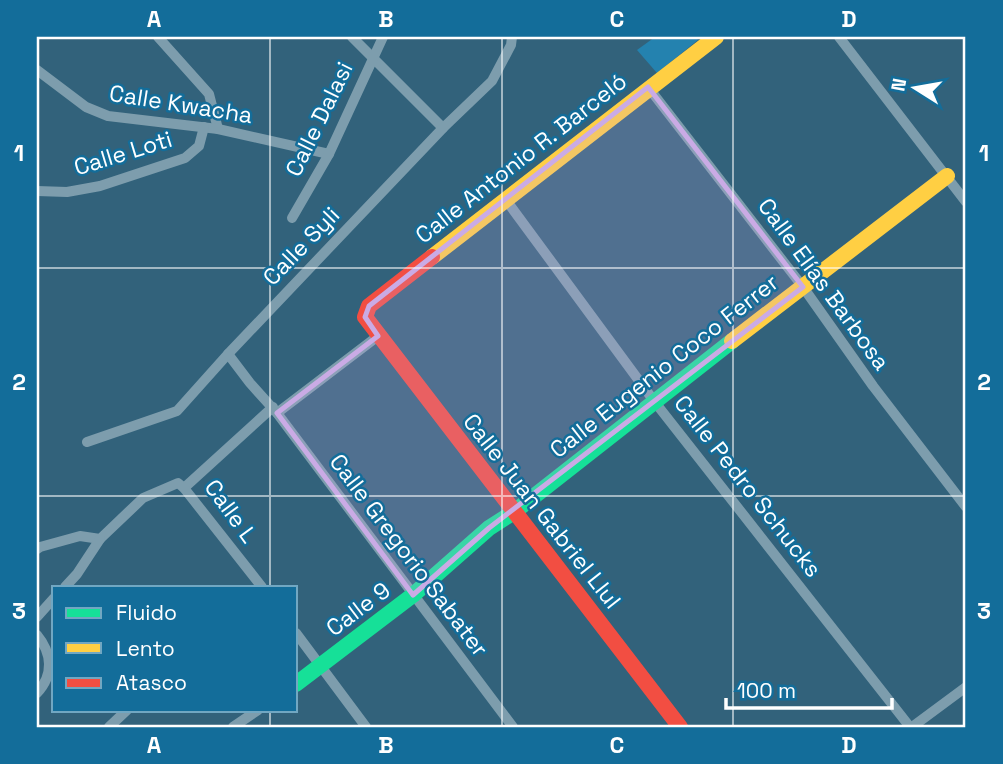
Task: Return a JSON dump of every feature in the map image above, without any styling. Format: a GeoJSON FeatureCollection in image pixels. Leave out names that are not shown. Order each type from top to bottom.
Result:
{"type":"FeatureCollection","features":[{"type":"Feature","properties":{"kind":"street"},"geometry":{"type":"LineString","coordinates":[[158,37],[209,94],[218,129]]}},
{"type":"Feature","properties":{"kind":"street"},"geometry":{"type":"LineString","coordinates":[[352,37],[443,128]]}},
{"type":"Feature","properties":{"kind":"street","name":"Calle Dalasi"},"geometry":{"type":"LineString","coordinates":[[292,218],[329,153],[383,37]]}},
{"type":"Feature","properties":{"kind":"street","name":"Calle Syli"},"geometry":{"type":"LineString","coordinates":[[87,442],[177,411],[443,128],[492,81],[511,45],[512,37]]}},
{"type":"Feature","properties":{"kind":"street","name":"Calle Antonio R. Barceló"},"geometry":{"type":"LineString","coordinates":[[374,329],[365,317],[369,306],[648,87],[716,37]]}},
{"type":"Feature","properties":{"kind":"street"},"geometry":{"type":"LineString","coordinates":[[839,37],[966,202]]}},
{"type":"Feature","properties":{"kind":"street","name":"Calle Kwacha"},"geometry":{"type":"LineString","coordinates":[[37,70],[86,107],[108,116],[218,129],[329,153]]}},
{"type":"Feature","properties":{"kind":"street","name":"Calle Elías Barbosa"},"geometry":{"type":"LineString","coordinates":[[648,87],[803,287],[873,386],[966,506]]}},
{"type":"Feature","properties":{"kind":"street","name":"Calle Loti"},"geometry":{"type":"LineString","coordinates":[[37,191],[67,192],[100,186],[185,158],[199,146],[204,127]]}},
{"type":"Feature","properties":{"kind":"street","name":"Calle Eugenio Coco Ferrer"},"geometry":{"type":"LineString","coordinates":[[413,596],[489,528],[514,512],[947,176]]}},
{"type":"Feature","properties":{"kind":"street","name":"Calle Pedro Schucks"},"geometry":{"type":"LineString","coordinates":[[506,200],[654,401],[911,727]]}},
{"type":"Feature","properties":{"kind":"street","name":"Calle L"},"geometry":{"type":"LineString","coordinates":[[261,586],[184,488],[374,329]]}},
{"type":"Feature","properties":{"kind":"street","name":"Calle Juan Gabriel Llul"},"geometry":{"type":"LineString","coordinates":[[374,329],[680,727]]}},
{"type":"Feature","properties":{"kind":"street","name":"Calle Gregorio Sabater"},"geometry":{"type":"LineString","coordinates":[[228,354],[275,410],[513,727]]}},
{"type":"Feature","properties":{"kind":"street"},"geometry":{"type":"LineString","coordinates":[[66,586],[100,539],[143,498],[178,484],[184,488]]}},
{"type":"Feature","properties":{"kind":"street"},"geometry":{"type":"LineString","coordinates":[[37,549],[80,536],[100,539]]}},
{"type":"Feature","properties":{"kind":"street","name":"Calle 9"},"geometry":{"type":"LineString","coordinates":[[298,683],[413,596]]}},
{"type":"Feature","properties":{"kind":"street"},"geometry":{"type":"LineString","coordinates":[[37,617],[52,600]]}},
{"type":"Feature","properties":{"kind":"street"},"geometry":{"type":"LineString","coordinates":[[37,635],[46,646],[50,664],[43,686],[37,693]]}},
{"type":"Feature","properties":{"kind":"street"},"geometry":{"type":"LineString","coordinates":[[298,636],[366,727]]}},
{"type":"Feature","properties":{"kind":"street"},"geometry":{"type":"LineString","coordinates":[[911,727],[966,687]]}},
{"type":"Feature","properties":{"kind":"street"},"geometry":{"type":"LineString","coordinates":[[109,727],[125,712]]}},
{"type":"Feature","properties":{"kind":"street"},"geometry":{"type":"LineString","coordinates":[[233,727],[255,712]]}},
{"type":"Feature","properties":{"kind":"highlighted area"},"geometry":{"type":"Polygon","coordinates":[[[648,87],[803,287],[489,528],[413,595],[277,413],[378,336],[365,317],[369,306],[648,87]]]}},
{"type":"Feature","properties":{"kind":"shaded area"},"geometry":{"type":"Polygon","coordinates":[[[655,37],[695,37],[698,40],[657,73],[637,50],[655,37]]]}},
{"type":"Feature","properties":{"kind":"traffic: fast"},"geometry":{"type":"LineString","coordinates":[[298,682],[413,595],[489,528],[514,512],[732,341]]}},
{"type":"Feature","properties":{"kind":"traffic: slow"},"geometry":{"type":"LineString","coordinates":[[432,257],[716,37]]}},
{"type":"Feature","properties":{"kind":"traffic: slow"},"geometry":{"type":"LineString","coordinates":[[732,341],[947,176]]}},
{"type":"Feature","properties":{"kind":"traffic: jam"},"geometry":{"type":"LineString","coordinates":[[432,257],[369,306],[365,317],[680,727]]}}]}
